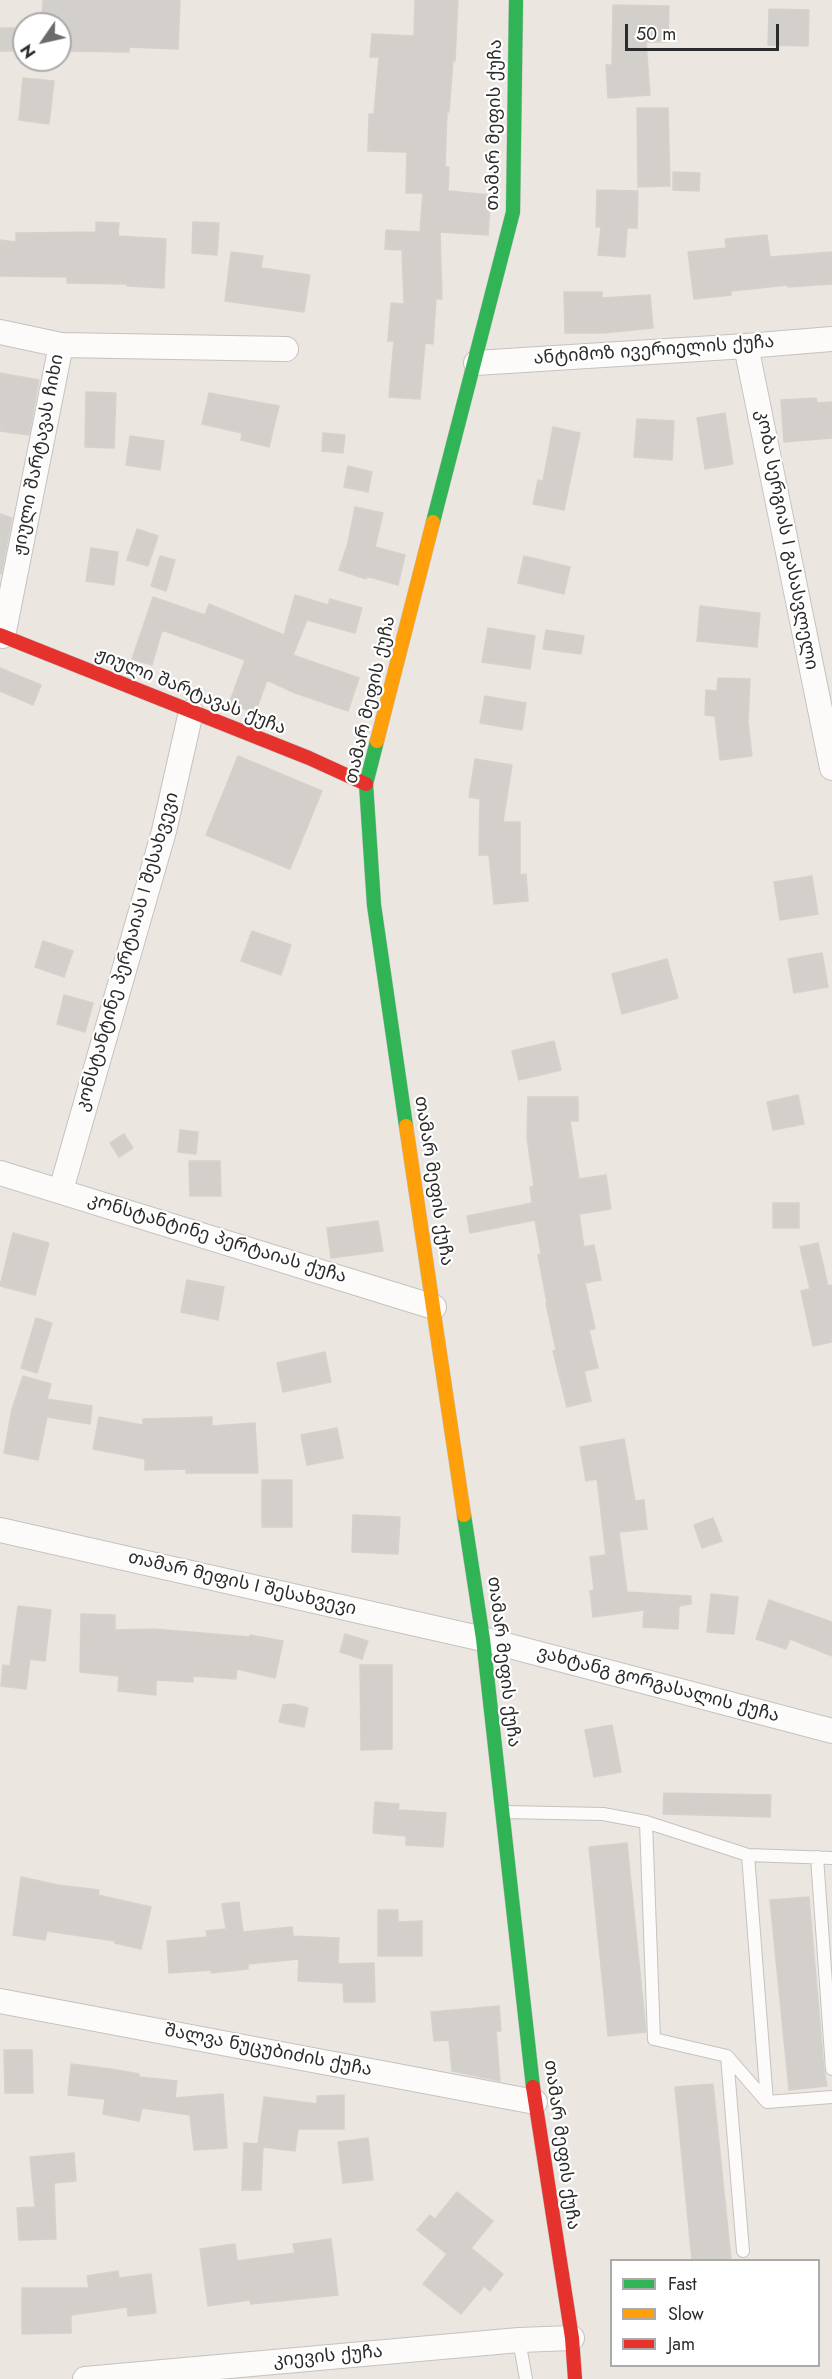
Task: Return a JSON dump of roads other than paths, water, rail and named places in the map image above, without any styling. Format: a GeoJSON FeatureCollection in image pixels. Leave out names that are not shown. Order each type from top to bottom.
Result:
{"type":"FeatureCollection","features":[{"type":"Feature","properties":{"kind":"street","name":"თამარ მეფის ქუჩა"},"geometry":{"type":"LineString","coordinates":[[516,0],[513,212],[366,784],[376,916],[483,1639],[535,2102],[572,2338],[575,2379]]}},
{"type":"Feature","properties":{"kind":"street","name":"ჟიული შარტავას ჩიხი"},"geometry":{"type":"LineString","coordinates":[[0,332],[62,345],[286,349]]}},
{"type":"Feature","properties":{"kind":"street","name":"ანტიმოზ ივერიელის ქუჩა"},"geometry":{"type":"LineString","coordinates":[[476,363],[832,339]]}},
{"type":"Feature","properties":{"kind":"street","name":"ჟიული შარტავას ჩიხი"},"geometry":{"type":"LineString","coordinates":[[2,635],[62,345]]}},
{"type":"Feature","properties":{"kind":"street","name":"კობა სერგიას I გასასვლელი"},"geometry":{"type":"LineString","coordinates":[[746,346],[832,768]]}},
{"type":"Feature","properties":{"kind":"street","name":"ჟიული შარტავას ქუჩა"},"geometry":{"type":"LineString","coordinates":[[2,635],[309,758],[366,784]]}},
{"type":"Feature","properties":{"kind":"street","name":"კონსტანტინე პერტაიას I შესახვევი"},"geometry":{"type":"LineString","coordinates":[[61,1190],[164,829],[191,712]]}},
{"type":"Feature","properties":{"kind":"street","name":"კონსტანტინე პერტაიას ქუჩა"},"geometry":{"type":"LineString","coordinates":[[0,1173],[434,1307]]}},
{"type":"Feature","properties":{"kind":"street","name":"თამარ მეფის I შესახვევი"},"geometry":{"type":"LineString","coordinates":[[0,1530],[483,1639]]}},
{"type":"Feature","properties":{"kind":"street","name":"ვახტანგ გორგასალის ქუჩა"},"geometry":{"type":"LineString","coordinates":[[483,1639],[832,1731]]}},
{"type":"Feature","properties":{"kind":"street","name":"შალვა ნუცუბიძის ქუჩა"},"geometry":{"type":"LineString","coordinates":[[0,2001],[535,2102]]}},
{"type":"Feature","properties":{"kind":"street","name":"კიევის ქუჩა"},"geometry":{"type":"LineString","coordinates":[[85,2379],[519,2340],[572,2338]]}},
{"type":"Feature","properties":{"kind":"lane"},"geometry":{"type":"LineString","coordinates":[[504,1812],[603,1814],[646,1822],[748,1855],[832,1858]]}},
{"type":"Feature","properties":{"kind":"lane"},"geometry":{"type":"LineString","coordinates":[[646,1822],[654,2039],[726,2056],[767,2102]]}},
{"type":"Feature","properties":{"kind":"lane"},"geometry":{"type":"LineString","coordinates":[[748,1855],[767,2102]]}},
{"type":"Feature","properties":{"kind":"lane"},"geometry":{"type":"LineString","coordinates":[[818,1857],[832,2069]]}},
{"type":"Feature","properties":{"kind":"lane"},"geometry":{"type":"LineString","coordinates":[[726,2056],[743,2251]]}},
{"type":"Feature","properties":{"kind":"lane"},"geometry":{"type":"LineString","coordinates":[[767,2102],[832,2097]]}},
{"type":"Feature","properties":{"kind":"lane"},"geometry":{"type":"LineString","coordinates":[[519,2340],[526,2379]]}}]}
